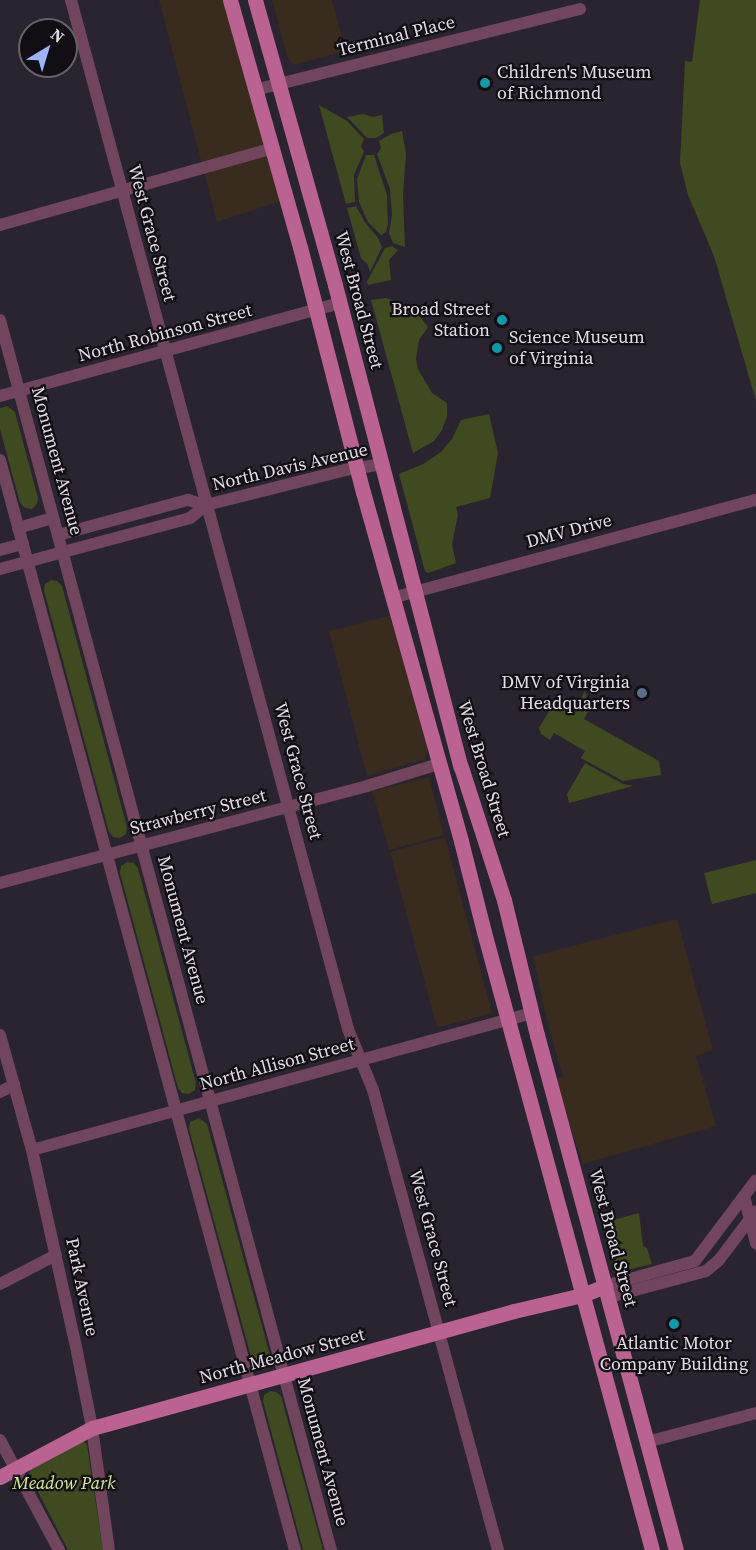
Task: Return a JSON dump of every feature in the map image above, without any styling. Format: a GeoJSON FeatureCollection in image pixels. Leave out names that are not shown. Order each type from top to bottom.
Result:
{"type":"FeatureCollection","features":[{"type":"Feature","properties":{"kind":"main road"},"geometry":{"type":"LineString","coordinates":[[230,0],[270,149],[292,218],[392,598],[652,1550]]}},
{"type":"Feature","properties":{"kind":"main road","name":"West Broad Street"},"geometry":{"type":"LineString","coordinates":[[255,0],[339,303],[461,767],[504,900],[532,1013],[676,1550]]}},
{"type":"Feature","properties":{"kind":"main road","name":"North Meadow Street"},"geometry":{"type":"LineString","coordinates":[[0,1477],[92,1428],[582,1295],[607,1291]]}},
{"type":"Feature","properties":{"kind":"street","name":"West Grace Street"},"geometry":{"type":"LineString","coordinates":[[71,0],[348,1029],[374,1090],[498,1550]]}},
{"type":"Feature","properties":{"kind":"street","name":"Terminal Place"},"geometry":{"type":"LineString","coordinates":[[255,90],[580,9]]}},
{"type":"Feature","properties":{"kind":"street"},"geometry":{"type":"LineString","coordinates":[[0,225],[270,149]]}},
{"type":"Feature","properties":{"kind":"street","name":"North Robinson Street"},"geometry":{"type":"LineString","coordinates":[[0,396],[339,303]]}},
{"type":"Feature","properties":{"kind":"street","name":"Monument Avenue"},"geometry":{"type":"LineString","coordinates":[[0,320],[331,1550]]}},
{"type":"Feature","properties":{"kind":"street"},"geometry":{"type":"LineString","coordinates":[[0,460],[295,1550]]}},
{"type":"Feature","properties":{"kind":"street","name":"North Davis Avenue"},"geometry":{"type":"LineString","coordinates":[[0,569],[190,518],[206,506],[357,468],[382,464]]}},
{"type":"Feature","properties":{"kind":"street","name":"North Davis Avenue"},"geometry":{"type":"LineString","coordinates":[[58,535],[188,500],[206,506]]}},
{"type":"Feature","properties":{"kind":"street","name":"DMV Drive"},"geometry":{"type":"LineString","coordinates":[[392,598],[756,500]]}},
{"type":"Feature","properties":{"kind":"street"},"geometry":{"type":"LineString","coordinates":[[18,528],[53,518]]}},
{"type":"Feature","properties":{"kind":"street"},"geometry":{"type":"LineString","coordinates":[[0,550],[23,544]]}},
{"type":"Feature","properties":{"kind":"street","name":"Strawberry Street"},"geometry":{"type":"LineString","coordinates":[[0,883],[290,807],[439,764]]}},
{"type":"Feature","properties":{"kind":"street","name":"North Allison Street"},"geometry":{"type":"LineString","coordinates":[[32,1150],[532,1013]]}},
{"type":"Feature","properties":{"kind":"street","name":"Park Avenue"},"geometry":{"type":"LineString","coordinates":[[0,1035],[32,1150],[56,1255],[92,1428],[109,1550]]}},
{"type":"Feature","properties":{"kind":"street"},"geometry":{"type":"LineString","coordinates":[[0,1092],[14,1085]]}},
{"type":"Feature","properties":{"kind":"street","name":"North Meadow Street"},"geometry":{"type":"LineString","coordinates":[[607,1291],[691,1264],[706,1249],[756,1180]]}},
{"type":"Feature","properties":{"kind":"street"},"geometry":{"type":"LineString","coordinates":[[744,1196],[753,1215],[756,1243]]}},
{"type":"Feature","properties":{"kind":"street","name":"North Meadow Street"},"geometry":{"type":"LineString","coordinates":[[607,1291],[706,1271],[718,1260],[753,1215]]}},
{"type":"Feature","properties":{"kind":"street"},"geometry":{"type":"LineString","coordinates":[[0,1284],[56,1255]]}},
{"type":"Feature","properties":{"kind":"street"},"geometry":{"type":"LineString","coordinates":[[647,1442],[756,1413]]}},
{"type":"Feature","properties":{"kind":"street"},"geometry":{"type":"LineString","coordinates":[[0,1440],[59,1550]]}},
{"type":"Feature","properties":{"kind":"shaded area"},"geometry":{"type":"Polygon","coordinates":[[[159,0],[225,0],[280,201],[217,222],[159,0]]]}},
{"type":"Feature","properties":{"kind":"shaded area"},"geometry":{"type":"Polygon","coordinates":[[[272,0],[332,0],[344,45],[338,53],[294,65],[288,59],[272,0]]]}},
{"type":"Feature","properties":{"kind":"shaded area"},"geometry":{"type":"Polygon","coordinates":[[[392,615],[428,750],[425,759],[367,776],[329,631],[392,615]]]}},
{"type":"Feature","properties":{"kind":"shaded area"},"geometry":{"type":"Polygon","coordinates":[[[429,777],[444,835],[389,850],[372,791],[429,777]]]}},
{"type":"Feature","properties":{"kind":"shaded area"},"geometry":{"type":"Polygon","coordinates":[[[445,837],[492,1013],[437,1028],[390,852],[445,837]]]}},
{"type":"Feature","properties":{"kind":"shaded area"},"geometry":{"type":"Polygon","coordinates":[[[677,919],[713,1050],[696,1056],[716,1126],[583,1164],[558,1090],[556,1079],[563,1076],[547,1021],[533,956],[677,919]]]}},
{"type":"Feature","properties":{"kind":"green space"},"geometry":{"type":"Polygon","coordinates":[[[700,0],[756,0],[756,401],[714,256],[688,195],[680,163],[685,61],[692,62],[700,0]]]}},
{"type":"Feature","properties":{"kind":"green space"},"geometry":{"type":"Polygon","coordinates":[[[319,105],[347,121],[364,139],[361,146],[364,152],[354,175],[355,202],[346,204],[319,105]]]}},
{"type":"Feature","properties":{"kind":"green space"},"geometry":{"type":"Polygon","coordinates":[[[363,114],[373,117],[382,115],[384,133],[376,138],[367,138],[347,117],[363,114]]]}},
{"type":"Feature","properties":{"kind":"green space"},"geometry":{"type":"Polygon","coordinates":[[[402,131],[406,154],[403,195],[405,247],[393,243],[389,233],[392,215],[390,189],[377,154],[381,148],[379,141],[402,131]]]}},
{"type":"Feature","properties":{"kind":"green space"},"geometry":{"type":"Polygon","coordinates":[[[366,155],[374,155],[387,195],[388,223],[386,232],[381,235],[368,222],[359,202],[357,179],[366,155]]]}},
{"type":"Feature","properties":{"kind":"green space"},"geometry":{"type":"Polygon","coordinates":[[[356,206],[382,247],[370,272],[368,265],[361,258],[347,208],[356,206]]]}},
{"type":"Feature","properties":{"kind":"green space"},"geometry":{"type":"Polygon","coordinates":[[[392,246],[398,250],[389,260],[391,280],[368,285],[367,282],[385,248],[392,246]]]}},
{"type":"Feature","properties":{"kind":"green space"},"geometry":{"type":"Polygon","coordinates":[[[386,298],[412,307],[428,327],[419,340],[416,359],[418,369],[432,393],[447,403],[447,416],[442,430],[434,441],[413,453],[371,300],[386,298]]]}},
{"type":"Feature","properties":{"kind":"green space"},"geometry":{"type":"Polygon","coordinates":[[[7,406],[15,412],[38,498],[37,504],[32,509],[25,508],[20,503],[0,429],[0,408],[7,406]]]}},
{"type":"Feature","properties":{"kind":"green space"},"geometry":{"type":"Polygon","coordinates":[[[489,414],[498,453],[490,498],[456,507],[458,515],[452,544],[456,563],[428,573],[425,571],[399,474],[423,464],[441,452],[452,439],[461,420],[489,414]]]}},
{"type":"Feature","properties":{"kind":"green space"},"geometry":{"type":"Polygon","coordinates":[[[51,580],[57,581],[62,586],[127,827],[126,834],[120,838],[113,837],[109,832],[44,591],[45,584],[51,580]]]}},
{"type":"Feature","properties":{"kind":"green space"},"geometry":{"type":"Polygon","coordinates":[[[585,691],[590,708],[584,719],[659,761],[661,775],[623,781],[581,758],[585,751],[554,733],[550,740],[541,734],[539,728],[559,695],[577,705],[585,691]]]}},
{"type":"Feature","properties":{"kind":"green space"},"geometry":{"type":"Polygon","coordinates":[[[585,763],[623,784],[633,786],[569,803],[567,794],[585,763]]]}},
{"type":"Feature","properties":{"kind":"green space"},"geometry":{"type":"Polygon","coordinates":[[[756,860],[756,893],[712,904],[704,873],[756,860]]]}},
{"type":"Feature","properties":{"kind":"green space"},"geometry":{"type":"Polygon","coordinates":[[[127,862],[134,863],[138,868],[196,1083],[195,1090],[189,1094],[182,1093],[178,1088],[120,873],[121,866],[127,862]]]}},
{"type":"Feature","properties":{"kind":"green space"},"geometry":{"type":"Polygon","coordinates":[[[199,1118],[207,1124],[271,1359],[270,1366],[264,1370],[257,1369],[253,1364],[189,1129],[190,1122],[199,1118]]]}},
{"type":"Feature","properties":{"kind":"green space"},"geometry":{"type":"Polygon","coordinates":[[[639,1213],[643,1246],[647,1248],[652,1264],[615,1273],[602,1223],[639,1213]]]}},
{"type":"Feature","properties":{"kind":"green space"},"geometry":{"type":"Polygon","coordinates":[[[270,1391],[281,1396],[323,1550],[303,1550],[263,1401],[264,1395],[270,1391]]]}},
{"type":"Feature","properties":{"kind":"green space","name":"Meadow Park"},"geometry":{"type":"Polygon","coordinates":[[[78,1441],[83,1441],[87,1445],[103,1550],[68,1550],[29,1474],[30,1470],[78,1441]]]}},
{"type":"Feature","properties":{"kind":"place","name":"Children's Museum of Richmond"},"geometry":{"type":"Point","coordinates":[485,83]}},
{"type":"Feature","properties":{"kind":"place","name":"Broad Street Station"},"geometry":{"type":"Point","coordinates":[502,320]}},
{"type":"Feature","properties":{"kind":"place","name":"Science Museum of Virginia"},"geometry":{"type":"Point","coordinates":[497,348]}},
{"type":"Feature","properties":{"kind":"place","name":"DMV of Virginia Headquarters"},"geometry":{"type":"Point","coordinates":[642,693]}},
{"type":"Feature","properties":{"kind":"place","name":"Atlantic Motor Company Building"},"geometry":{"type":"Point","coordinates":[674,1324]}}]}
